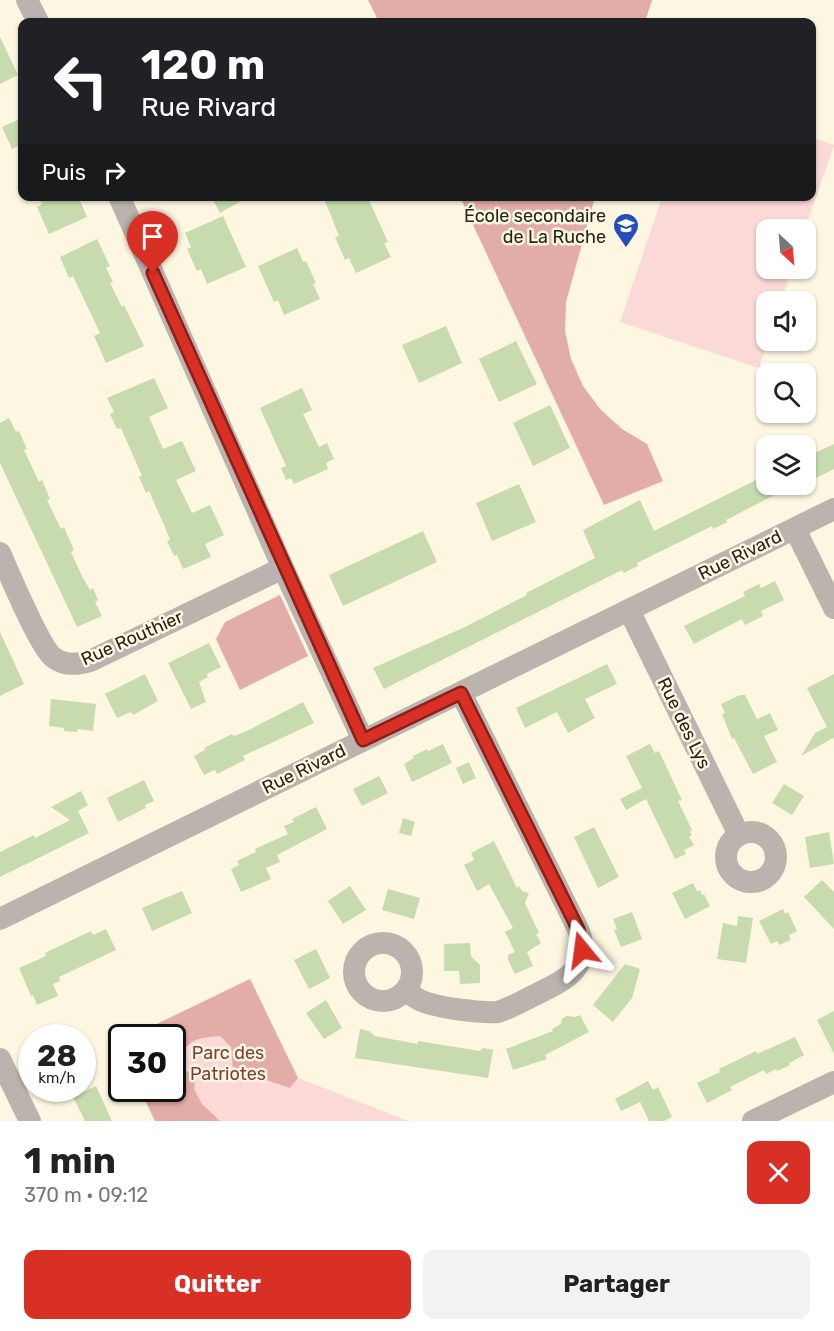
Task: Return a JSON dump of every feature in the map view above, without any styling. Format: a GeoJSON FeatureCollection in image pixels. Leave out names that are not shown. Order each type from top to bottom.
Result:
{"type":"FeatureCollection","features":[{"type":"Feature","properties":{"kind":"street"},"geometry":{"type":"LineString","coordinates":[[27,0],[36,18]]}},
{"type":"Feature","properties":{"kind":"street"},"geometry":{"type":"LineString","coordinates":[[121,201],[363,740]]}},
{"type":"Feature","properties":{"kind":"street","name":"Rue Rivard"},"geometry":{"type":"LineString","coordinates":[[0,919],[834,509]]}},
{"type":"Feature","properties":{"kind":"street"},"geometry":{"type":"LineString","coordinates":[[795,529],[834,608]]}},
{"type":"Feature","properties":{"kind":"street","name":"Rue Routhier"},"geometry":{"type":"LineString","coordinates":[[0,553],[46,650],[53,657],[71,664],[90,661],[284,568]]}},
{"type":"Feature","properties":{"kind":"street","name":"Rue des Lys"},"geometry":{"type":"LineString","coordinates":[[629,610],[739,835]]}},
{"type":"Feature","properties":{"kind":"street"},"geometry":{"type":"LineString","coordinates":[[406,991],[423,1002],[488,1013],[498,1012],[563,981],[574,971],[581,957],[582,942],[578,929],[461,693]]}},
{"type":"Feature","properties":{"kind":"street"},"geometry":{"type":"LineString","coordinates":[[0,1059],[30,1121]]}},
{"type":"Feature","properties":{"kind":"street"},"geometry":{"type":"LineString","coordinates":[[753,1121],[834,1082]]}},
{"type":"Feature","properties":{"kind":"green space"},"geometry":{"type":"Polygon","coordinates":[[[816,138],[834,145],[816,197],[816,138]]]}},
{"type":"Feature","properties":{"kind":"green space"},"geometry":{"type":"Polygon","coordinates":[[[661,201],[815,201],[808,219],[756,219],[756,279],[789,279],[784,291],[756,291],[756,351],[765,351],[761,363],[756,363],[756,367],[620,322],[661,201]]]}},
{"type":"Feature","properties":{"kind":"green space","name":"Parc des Patriotes"},"geometry":{"type":"Polygon","coordinates":[[[250,979],[298,1078],[408,1121],[155,1121],[146,1102],[186,1102],[186,1024],[157,1024],[250,979]]]}},
{"type":"Feature","properties":{"kind":"shaded area"},"geometry":{"type":"Polygon","coordinates":[[[368,0],[652,0],[646,18],[377,18],[368,0]]]}},
{"type":"Feature","properties":{"kind":"shaded area"},"geometry":{"type":"Polygon","coordinates":[[[462,201],[594,201],[566,302],[565,331],[571,359],[583,386],[600,409],[622,429],[647,444],[663,481],[604,505],[462,201]]]}},
{"type":"Feature","properties":{"kind":"shaded area"},"geometry":{"type":"Polygon","coordinates":[[[280,595],[308,656],[240,690],[216,639],[225,622],[280,595]]]}},
{"type":"Feature","properties":{"kind":"shaded area"},"geometry":{"type":"Polygon","coordinates":[[[250,979],[298,1078],[290,1088],[233,1069],[231,1047],[220,1036],[203,1038],[186,1047],[186,1024],[157,1024],[250,979]]]}},
{"type":"Feature","properties":{"kind":"shaded area"},"geometry":{"type":"Polygon","coordinates":[[[186,1071],[196,1075],[194,1089],[202,1104],[220,1121],[155,1121],[146,1102],[186,1102],[186,1071]]]}},
{"type":"Feature","properties":{"kind":"building"},"geometry":{"type":"Polygon","coordinates":[[[0,37],[18,75],[0,84],[0,37]]]}},
{"type":"Feature","properties":{"kind":"building"},"geometry":{"type":"Polygon","coordinates":[[[18,120],[18,146],[12,149],[2,127],[18,120]]]}},
{"type":"Feature","properties":{"kind":"building"},"geometry":{"type":"Polygon","coordinates":[[[41,201],[80,201],[87,217],[49,234],[37,207],[42,204],[41,201]]]}},
{"type":"Feature","properties":{"kind":"building"},"geometry":{"type":"Polygon","coordinates":[[[214,201],[241,201],[220,213],[214,201]]]}},
{"type":"Feature","properties":{"kind":"building"},"geometry":{"type":"Polygon","coordinates":[[[325,201],[369,201],[388,242],[384,243],[391,257],[356,273],[349,258],[345,260],[335,237],[339,236],[325,201]]]}},
{"type":"Feature","properties":{"kind":"building"},"geometry":{"type":"Polygon","coordinates":[[[223,216],[246,267],[207,284],[201,269],[197,271],[187,249],[191,247],[185,233],[223,216]]]}},
{"type":"Feature","properties":{"kind":"building"},"geometry":{"type":"Polygon","coordinates":[[[97,239],[110,266],[106,268],[113,282],[110,283],[122,307],[124,305],[144,346],[106,363],[94,336],[100,333],[73,276],[69,278],[60,257],[97,239]]]}},
{"type":"Feature","properties":{"kind":"building"},"geometry":{"type":"Polygon","coordinates":[[[297,248],[316,283],[313,284],[320,299],[284,315],[278,300],[274,302],[258,266],[297,248]]]}},
{"type":"Feature","properties":{"kind":"building"},"geometry":{"type":"Polygon","coordinates":[[[446,326],[462,363],[419,383],[402,345],[446,326]]]}},
{"type":"Feature","properties":{"kind":"building"},"geometry":{"type":"Polygon","coordinates":[[[516,341],[537,384],[499,402],[479,359],[516,341]]]}},
{"type":"Feature","properties":{"kind":"building"},"geometry":{"type":"Polygon","coordinates":[[[154,378],[168,408],[149,417],[163,449],[182,441],[196,471],[176,480],[192,513],[210,505],[224,535],[205,544],[211,557],[183,569],[167,541],[170,540],[164,525],[149,491],[146,493],[139,477],[142,476],[121,428],[117,429],[110,414],[114,412],[107,398],[154,378]]]}},
{"type":"Feature","properties":{"kind":"building"},"geometry":{"type":"Polygon","coordinates":[[[302,388],[312,410],[303,414],[319,447],[327,443],[334,459],[326,463],[328,469],[294,484],[291,478],[286,480],[281,468],[286,466],[260,408],[302,388]]]}},
{"type":"Feature","properties":{"kind":"building"},"geometry":{"type":"Polygon","coordinates":[[[550,405],[570,448],[533,466],[513,423],[550,405]]]}},
{"type":"Feature","properties":{"kind":"building"},"geometry":{"type":"Polygon","coordinates":[[[9,418],[16,432],[19,431],[27,449],[24,450],[39,482],[42,480],[50,499],[47,500],[61,529],[64,527],[74,550],[71,552],[82,576],[90,590],[93,588],[98,600],[95,602],[102,616],[77,627],[0,463],[0,423],[9,418]]]}},
{"type":"Feature","properties":{"kind":"building"},"geometry":{"type":"Polygon","coordinates":[[[834,444],[834,469],[816,478],[816,452],[834,444]]]}},
{"type":"Feature","properties":{"kind":"building"},"geometry":{"type":"Polygon","coordinates":[[[756,480],[756,495],[775,495],[713,529],[712,526],[637,563],[638,566],[624,573],[622,570],[384,689],[373,668],[465,627],[595,558],[583,530],[640,500],[654,531],[756,480]]]}},
{"type":"Feature","properties":{"kind":"building"},"geometry":{"type":"Polygon","coordinates":[[[519,484],[536,522],[492,541],[476,503],[519,484]]]}},
{"type":"Feature","properties":{"kind":"building"},"geometry":{"type":"Polygon","coordinates":[[[423,531],[437,562],[343,606],[329,575],[423,531]]]}},
{"type":"Feature","properties":{"kind":"building"},"geometry":{"type":"Polygon","coordinates":[[[775,581],[784,600],[761,611],[763,616],[745,625],[742,619],[694,644],[684,626],[745,596],[743,592],[759,584],[761,588],[775,581]]]}},
{"type":"Feature","properties":{"kind":"building"},"geometry":{"type":"Polygon","coordinates":[[[0,632],[24,684],[0,696],[0,632]]]}},
{"type":"Feature","properties":{"kind":"building"},"geometry":{"type":"Polygon","coordinates":[[[209,643],[221,667],[207,674],[208,677],[199,682],[206,702],[191,709],[168,663],[209,643]]]}},
{"type":"Feature","properties":{"kind":"building"},"geometry":{"type":"Polygon","coordinates":[[[607,664],[617,684],[585,699],[595,718],[568,733],[557,712],[525,728],[516,708],[607,664]]]}},
{"type":"Feature","properties":{"kind":"building"},"geometry":{"type":"Polygon","coordinates":[[[145,674],[158,701],[133,715],[131,712],[117,718],[105,694],[145,674]]]}},
{"type":"Feature","properties":{"kind":"building"},"geometry":{"type":"Polygon","coordinates":[[[834,674],[834,741],[833,738],[801,756],[815,733],[827,727],[807,688],[834,674]]]}},
{"type":"Feature","properties":{"kind":"building"},"geometry":{"type":"Polygon","coordinates":[[[745,695],[757,719],[770,713],[778,730],[764,736],[777,762],[753,774],[734,738],[732,739],[722,714],[725,713],[721,704],[745,695]]]}},
{"type":"Feature","properties":{"kind":"building"},"geometry":{"type":"Polygon","coordinates":[[[51,699],[96,704],[93,731],[78,729],[77,732],[64,731],[64,728],[49,726],[51,699]]]}},
{"type":"Feature","properties":{"kind":"building"},"geometry":{"type":"Polygon","coordinates":[[[303,702],[314,723],[243,756],[245,760],[217,774],[215,770],[204,775],[194,756],[205,750],[204,748],[232,734],[234,736],[245,732],[303,702]]]}},
{"type":"Feature","properties":{"kind":"building"},"geometry":{"type":"Polygon","coordinates":[[[443,744],[452,763],[412,782],[404,764],[414,758],[413,756],[443,744]]]}},
{"type":"Feature","properties":{"kind":"building"},"geometry":{"type":"Polygon","coordinates":[[[650,744],[655,753],[659,751],[682,800],[678,801],[692,830],[690,832],[692,835],[689,837],[694,845],[684,850],[686,854],[675,859],[646,799],[626,810],[620,799],[642,788],[626,756],[650,744]]]}},
{"type":"Feature","properties":{"kind":"building"},"geometry":{"type":"Polygon","coordinates":[[[469,762],[476,778],[463,784],[456,768],[469,762]]]}},
{"type":"Feature","properties":{"kind":"building"},"geometry":{"type":"Polygon","coordinates":[[[379,776],[388,793],[362,806],[353,789],[379,776]]]}},
{"type":"Feature","properties":{"kind":"building"},"geometry":{"type":"Polygon","coordinates":[[[144,780],[154,801],[145,805],[146,808],[118,822],[107,798],[144,780]]]}},
{"type":"Feature","properties":{"kind":"building"},"geometry":{"type":"Polygon","coordinates":[[[784,784],[804,796],[792,815],[772,803],[784,784]]]}},
{"type":"Feature","properties":{"kind":"building"},"geometry":{"type":"Polygon","coordinates":[[[81,791],[88,805],[78,811],[89,833],[0,877],[0,852],[34,835],[35,838],[70,820],[51,807],[81,791]]]}},
{"type":"Feature","properties":{"kind":"building"},"geometry":{"type":"Polygon","coordinates":[[[316,807],[327,829],[277,855],[280,862],[266,868],[271,879],[241,892],[231,869],[239,865],[237,861],[256,852],[255,849],[288,834],[284,826],[294,822],[292,819],[316,807]]]}},
{"type":"Feature","properties":{"kind":"building"},"geometry":{"type":"Polygon","coordinates":[[[403,818],[415,822],[411,836],[399,833],[403,818]]]}},
{"type":"Feature","properties":{"kind":"building"},"geometry":{"type":"Polygon","coordinates":[[[594,827],[619,877],[598,888],[574,837],[594,827]]]}},
{"type":"Feature","properties":{"kind":"building"},"geometry":{"type":"Polygon","coordinates":[[[829,832],[834,864],[810,868],[805,837],[829,832]]]}},
{"type":"Feature","properties":{"kind":"building"},"geometry":{"type":"Polygon","coordinates":[[[494,841],[517,888],[519,886],[522,891],[529,893],[525,903],[539,933],[536,934],[541,943],[527,952],[533,966],[515,974],[508,955],[515,952],[505,932],[513,928],[489,884],[477,891],[464,865],[474,860],[471,853],[494,841]]]}},
{"type":"Feature","properties":{"kind":"building"},"geometry":{"type":"Polygon","coordinates":[[[822,880],[834,892],[834,929],[804,897],[822,880]]]}},
{"type":"Feature","properties":{"kind":"building"},"geometry":{"type":"Polygon","coordinates":[[[693,883],[697,891],[700,890],[702,895],[704,894],[710,906],[685,919],[672,893],[693,883]]]}},
{"type":"Feature","properties":{"kind":"building"},"geometry":{"type":"Polygon","coordinates":[[[350,886],[366,910],[343,924],[328,901],[350,886]]]}},
{"type":"Feature","properties":{"kind":"building"},"geometry":{"type":"Polygon","coordinates":[[[388,889],[420,898],[414,919],[382,910],[388,889]]]}},
{"type":"Feature","properties":{"kind":"building"},"geometry":{"type":"Polygon","coordinates":[[[182,891],[192,913],[152,931],[142,908],[182,891]]]}},
{"type":"Feature","properties":{"kind":"building"},"geometry":{"type":"Polygon","coordinates":[[[783,909],[785,914],[788,912],[797,931],[789,935],[791,940],[779,945],[777,941],[771,944],[759,921],[783,909]]]}},
{"type":"Feature","properties":{"kind":"building"},"geometry":{"type":"Polygon","coordinates":[[[632,912],[642,939],[621,947],[614,930],[617,929],[613,919],[632,912]]]}},
{"type":"Feature","properties":{"kind":"building"},"geometry":{"type":"Polygon","coordinates":[[[738,916],[753,918],[746,963],[717,959],[723,923],[737,926],[738,916]]]}},
{"type":"Feature","properties":{"kind":"building"},"geometry":{"type":"Polygon","coordinates":[[[106,929],[116,950],[59,977],[60,981],[53,984],[58,996],[37,1005],[19,968],[91,931],[93,935],[106,929]]]}},
{"type":"Feature","properties":{"kind":"building"},"geometry":{"type":"Polygon","coordinates":[[[470,943],[471,956],[480,965],[480,983],[460,984],[459,971],[444,971],[444,944],[470,943]]]}},
{"type":"Feature","properties":{"kind":"building"},"geometry":{"type":"Polygon","coordinates":[[[316,949],[330,978],[309,989],[294,960],[316,949]]]}},
{"type":"Feature","properties":{"kind":"building"},"geometry":{"type":"Polygon","coordinates":[[[625,964],[640,969],[632,998],[613,1022],[593,1005],[625,964]]]}},
{"type":"Feature","properties":{"kind":"building"},"geometry":{"type":"Polygon","coordinates":[[[326,1000],[342,1028],[324,1039],[306,1013],[326,1000]]]}},
{"type":"Feature","properties":{"kind":"building"},"geometry":{"type":"Polygon","coordinates":[[[834,1011],[834,1054],[817,1020],[834,1011]]]}},
{"type":"Feature","properties":{"kind":"building"},"geometry":{"type":"Polygon","coordinates":[[[580,1015],[589,1032],[545,1055],[547,1059],[513,1070],[506,1049],[553,1031],[552,1029],[561,1024],[562,1019],[567,1016],[580,1015]]]}},
{"type":"Feature","properties":{"kind":"building"},"geometry":{"type":"Polygon","coordinates":[[[360,1029],[369,1031],[375,1036],[418,1044],[418,1041],[480,1051],[483,1048],[493,1050],[488,1078],[355,1058],[360,1029]]]}},
{"type":"Feature","properties":{"kind":"building"},"geometry":{"type":"Polygon","coordinates":[[[795,1037],[804,1055],[778,1071],[776,1069],[766,1074],[764,1070],[730,1087],[732,1090],[707,1103],[697,1083],[720,1072],[719,1069],[756,1051],[757,1054],[795,1037]]]}},
{"type":"Feature","properties":{"kind":"building"},"geometry":{"type":"Polygon","coordinates":[[[648,1081],[653,1090],[658,1087],[672,1117],[664,1121],[649,1121],[640,1102],[621,1111],[615,1099],[648,1081]]]}},
{"type":"Feature","properties":{"kind":"building"},"geometry":{"type":"Polygon","coordinates":[[[96,1086],[112,1121],[85,1121],[76,1102],[96,1102],[96,1086]]]}},
{"type":"Feature","properties":{"kind":"place","name":"École secondaire de La Ruche"},"geometry":{"type":"Point","coordinates":[626,249]}},
{"type":"Feature","properties":{"kind":"route"},"geometry":{"type":"LineString","coordinates":[[153,273],[363,740],[461,693],[578,929],[582,950]]}}]}
